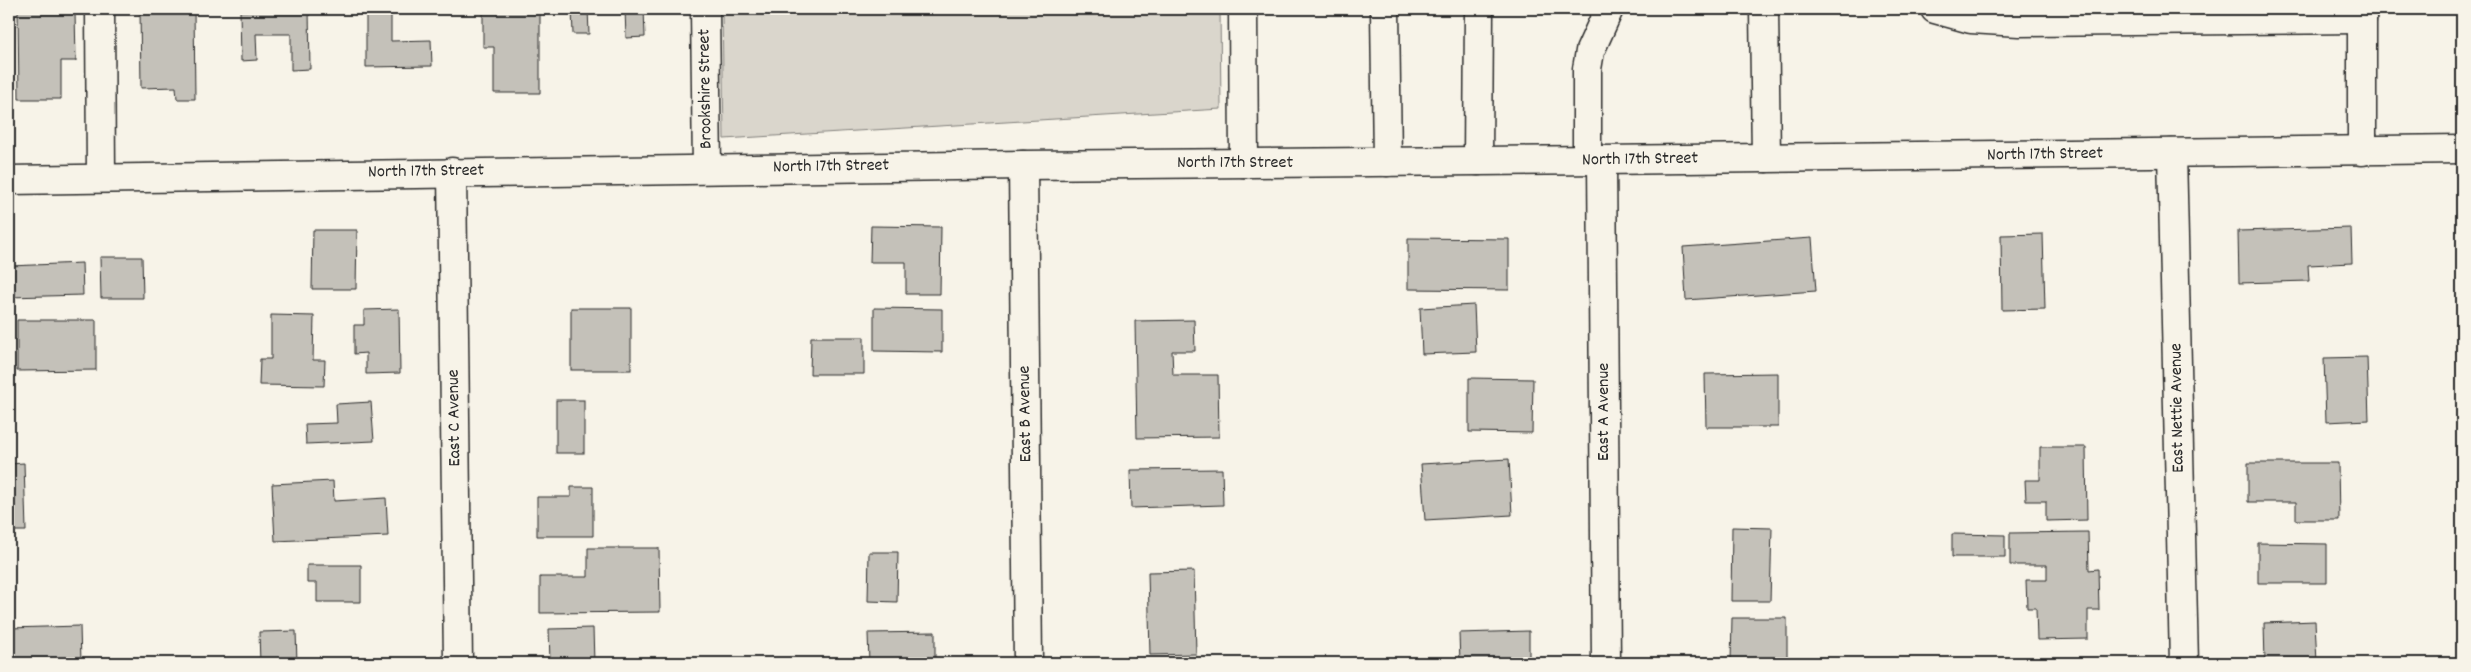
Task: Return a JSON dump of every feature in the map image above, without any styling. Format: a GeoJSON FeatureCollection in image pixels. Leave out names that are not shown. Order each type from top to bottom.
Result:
{"type":"FeatureCollection","features":[{"type":"Feature","properties":{"kind":"street"},"geometry":{"type":"LineString","coordinates":[[100,9],[101,178]]}},
{"type":"Feature","properties":{"kind":"street","name":"Brookshire Street"},"geometry":{"type":"LineString","coordinates":[[705,9],[707,169]]}},
{"type":"Feature","properties":{"kind":"street"},"geometry":{"type":"LineString","coordinates":[[1243,9],[1244,163]]}},
{"type":"Feature","properties":{"kind":"street"},"geometry":{"type":"LineString","coordinates":[[1385,9],[1387,162]]}},
{"type":"Feature","properties":{"kind":"street"},"geometry":{"type":"LineString","coordinates":[[1478,161],[1480,9]]}},
{"type":"Feature","properties":{"kind":"street","name":"East A Avenue"},"geometry":{"type":"LineString","coordinates":[[1606,663],[1595,160],[1587,69],[1590,51],[1609,9]]}},
{"type":"Feature","properties":{"kind":"street"},"geometry":{"type":"LineString","coordinates":[[1764,9],[1766,158]]}},
{"type":"Feature","properties":{"kind":"street"},"geometry":{"type":"LineString","coordinates":[[1935,9],[1971,19],[2019,22],[2362,14],[2362,150]]}},
{"type":"Feature","properties":{"kind":"street","name":"North 17th Street"},"geometry":{"type":"LineString","coordinates":[[9,180],[1023,164],[1595,160],[2462,150]]}},
{"type":"Feature","properties":{"kind":"street","name":"East Nettie Avenue"},"geometry":{"type":"LineString","coordinates":[[2172,153],[2184,663]]}},
{"type":"Feature","properties":{"kind":"street","name":"East B Avenue"},"geometry":{"type":"LineString","coordinates":[[1023,164],[1028,663]]}},
{"type":"Feature","properties":{"kind":"street","name":"East C Avenue"},"geometry":{"type":"LineString","coordinates":[[452,172],[458,663]]}},
{"type":"Feature","properties":{"kind":"shaded area"},"geometry":{"type":"Polygon","coordinates":[[[722,9],[1220,9],[1221,109],[724,139],[722,9]]]}},
{"type":"Feature","properties":{"kind":"building"},"geometry":{"type":"Polygon","coordinates":[[[18,9],[63,9],[63,12],[75,12],[76,61],[61,61],[61,99],[19,99],[18,9]]]}},
{"type":"Feature","properties":{"kind":"building"},"geometry":{"type":"Polygon","coordinates":[[[140,9],[194,9],[195,99],[177,99],[176,87],[141,88],[140,9]]]}},
{"type":"Feature","properties":{"kind":"building"},"geometry":{"type":"Polygon","coordinates":[[[366,9],[431,9],[391,10],[391,41],[431,40],[432,66],[366,67],[366,9]]]}},
{"type":"Feature","properties":{"kind":"building"},"geometry":{"type":"Polygon","coordinates":[[[483,9],[540,9],[540,93],[494,93],[494,47],[483,47],[483,9]]]}},
{"type":"Feature","properties":{"kind":"building"},"geometry":{"type":"Polygon","coordinates":[[[572,9],[588,9],[589,34],[573,34],[572,9]]]}},
{"type":"Feature","properties":{"kind":"building"},"geometry":{"type":"Polygon","coordinates":[[[625,9],[644,9],[645,37],[626,38],[625,9]]]}},
{"type":"Feature","properties":{"kind":"building"},"geometry":{"type":"Polygon","coordinates":[[[309,10],[310,69],[291,70],[291,34],[256,34],[257,60],[241,61],[240,11],[309,10]]]}},
{"type":"Feature","properties":{"kind":"building"},"geometry":{"type":"Polygon","coordinates":[[[871,226],[941,227],[940,294],[906,294],[906,262],[870,262],[871,226]]]}},
{"type":"Feature","properties":{"kind":"building"},"geometry":{"type":"Polygon","coordinates":[[[2351,228],[2352,263],[2308,265],[2309,281],[2239,283],[2238,231],[2351,228]]]}},
{"type":"Feature","properties":{"kind":"building"},"geometry":{"type":"Polygon","coordinates":[[[313,230],[357,230],[356,289],[312,289],[313,230]]]}},
{"type":"Feature","properties":{"kind":"building"},"geometry":{"type":"Polygon","coordinates":[[[2043,234],[2045,309],[2002,310],[2001,235],[2043,234]]]}},
{"type":"Feature","properties":{"kind":"building"},"geometry":{"type":"Polygon","coordinates":[[[1408,238],[1509,239],[1509,290],[1408,289],[1408,238]]]}},
{"type":"Feature","properties":{"kind":"building"},"geometry":{"type":"Polygon","coordinates":[[[1812,238],[1816,291],[1686,300],[1683,247],[1812,238]]]}},
{"type":"Feature","properties":{"kind":"building"},"geometry":{"type":"Polygon","coordinates":[[[100,257],[142,257],[143,298],[101,298],[100,257]]]}},
{"type":"Feature","properties":{"kind":"building"},"geometry":{"type":"Polygon","coordinates":[[[82,263],[83,295],[9,297],[9,266],[82,263]]]}},
{"type":"Feature","properties":{"kind":"building"},"geometry":{"type":"Polygon","coordinates":[[[1474,305],[1476,352],[1422,354],[1420,308],[1474,305]]]}},
{"type":"Feature","properties":{"kind":"building"},"geometry":{"type":"Polygon","coordinates":[[[571,308],[631,308],[631,370],[571,370],[571,308]]]}},
{"type":"Feature","properties":{"kind":"building"},"geometry":{"type":"Polygon","coordinates":[[[874,308],[942,309],[942,352],[874,351],[874,308]]]}},
{"type":"Feature","properties":{"kind":"building"},"geometry":{"type":"Polygon","coordinates":[[[399,309],[400,373],[366,374],[366,353],[354,354],[354,325],[364,325],[364,310],[399,309]]]}},
{"type":"Feature","properties":{"kind":"building"},"geometry":{"type":"Polygon","coordinates":[[[271,315],[314,316],[313,360],[325,360],[324,386],[259,385],[260,359],[271,359],[271,315]]]}},
{"type":"Feature","properties":{"kind":"building"},"geometry":{"type":"Polygon","coordinates":[[[17,320],[96,320],[96,370],[17,371],[17,320]]]}},
{"type":"Feature","properties":{"kind":"building"},"geometry":{"type":"Polygon","coordinates":[[[1194,320],[1195,351],[1172,351],[1173,375],[1218,375],[1219,437],[1137,438],[1135,321],[1194,320]]]}},
{"type":"Feature","properties":{"kind":"building"},"geometry":{"type":"Polygon","coordinates":[[[811,337],[864,337],[864,374],[810,374],[811,337]]]}},
{"type":"Feature","properties":{"kind":"building"},"geometry":{"type":"Polygon","coordinates":[[[2367,357],[2369,420],[2326,422],[2324,358],[2367,357]]]}},
{"type":"Feature","properties":{"kind":"building"},"geometry":{"type":"Polygon","coordinates":[[[1778,373],[1778,427],[1706,427],[1705,374],[1778,373]]]}},
{"type":"Feature","properties":{"kind":"building"},"geometry":{"type":"Polygon","coordinates":[[[1469,378],[1533,379],[1532,433],[1469,432],[1469,378]]]}},
{"type":"Feature","properties":{"kind":"building"},"geometry":{"type":"Polygon","coordinates":[[[556,400],[584,400],[584,453],[556,453],[556,400]]]}},
{"type":"Feature","properties":{"kind":"building"},"geometry":{"type":"Polygon","coordinates":[[[371,402],[374,441],[306,444],[305,424],[337,423],[336,404],[371,402]]]}},
{"type":"Feature","properties":{"kind":"building"},"geometry":{"type":"Polygon","coordinates":[[[2040,447],[2086,447],[2087,520],[2046,521],[2046,501],[2026,501],[2025,480],[2040,480],[2040,447]]]}},
{"type":"Feature","properties":{"kind":"building"},"geometry":{"type":"Polygon","coordinates":[[[1509,459],[1512,515],[1425,520],[1421,464],[1509,459]]]}},
{"type":"Feature","properties":{"kind":"building"},"geometry":{"type":"Polygon","coordinates":[[[24,463],[26,531],[9,531],[9,464],[24,463]]]}},
{"type":"Feature","properties":{"kind":"building"},"geometry":{"type":"Polygon","coordinates":[[[2248,463],[2338,463],[2339,520],[2296,520],[2296,502],[2248,502],[2248,463]]]}},
{"type":"Feature","properties":{"kind":"building"},"geometry":{"type":"Polygon","coordinates":[[[1222,469],[1223,505],[1131,508],[1130,470],[1222,469]]]}},
{"type":"Feature","properties":{"kind":"building"},"geometry":{"type":"Polygon","coordinates":[[[333,481],[334,501],[386,498],[388,536],[275,541],[272,484],[333,481]]]}},
{"type":"Feature","properties":{"kind":"building"},"geometry":{"type":"Polygon","coordinates":[[[571,487],[593,487],[593,536],[537,536],[537,497],[571,497],[571,487]]]}},
{"type":"Feature","properties":{"kind":"building"},"geometry":{"type":"Polygon","coordinates":[[[1732,527],[1772,528],[1770,601],[1731,601],[1732,527]]]}},
{"type":"Feature","properties":{"kind":"building"},"geometry":{"type":"Polygon","coordinates":[[[2088,532],[2089,570],[2098,569],[2099,610],[2088,610],[2088,639],[2037,640],[2036,608],[2027,608],[2026,580],[2047,580],[2047,565],[2010,565],[2010,533],[2088,532]]]}},
{"type":"Feature","properties":{"kind":"building"},"geometry":{"type":"Polygon","coordinates":[[[1952,534],[2005,535],[2005,557],[1952,557],[1952,534]]]}},
{"type":"Feature","properties":{"kind":"building"},"geometry":{"type":"Polygon","coordinates":[[[2258,543],[2327,544],[2327,583],[2258,583],[2258,543]]]}},
{"type":"Feature","properties":{"kind":"building"},"geometry":{"type":"Polygon","coordinates":[[[588,548],[659,548],[660,612],[540,613],[540,577],[588,577],[588,548]]]}},
{"type":"Feature","properties":{"kind":"building"},"geometry":{"type":"Polygon","coordinates":[[[869,552],[898,552],[897,602],[868,601],[869,552]]]}},
{"type":"Feature","properties":{"kind":"building"},"geometry":{"type":"Polygon","coordinates":[[[307,565],[361,565],[361,602],[317,602],[317,583],[307,583],[307,565]]]}},
{"type":"Feature","properties":{"kind":"building"},"geometry":{"type":"Polygon","coordinates":[[[1194,571],[1196,654],[1150,655],[1148,572],[1194,571]]]}},
{"type":"Feature","properties":{"kind":"building"},"geometry":{"type":"Polygon","coordinates":[[[1732,618],[1787,618],[1787,663],[1731,662],[1732,618]]]}},
{"type":"Feature","properties":{"kind":"building"},"geometry":{"type":"Polygon","coordinates":[[[2315,621],[2317,663],[2265,663],[2264,623],[2315,621]]]}},
{"type":"Feature","properties":{"kind":"building"},"geometry":{"type":"Polygon","coordinates":[[[80,626],[81,663],[9,663],[9,628],[80,626]]]}},
{"type":"Feature","properties":{"kind":"building"},"geometry":{"type":"Polygon","coordinates":[[[593,628],[594,663],[550,663],[549,629],[593,628]]]}},
{"type":"Feature","properties":{"kind":"building"},"geometry":{"type":"Polygon","coordinates":[[[296,631],[297,663],[260,663],[259,632],[296,631]]]}},
{"type":"Feature","properties":{"kind":"building"},"geometry":{"type":"Polygon","coordinates":[[[1529,631],[1529,663],[1460,663],[1459,633],[1529,631]]]}},
{"type":"Feature","properties":{"kind":"building"},"geometry":{"type":"Polygon","coordinates":[[[935,632],[935,663],[869,663],[868,633],[935,632]]]}}]}
